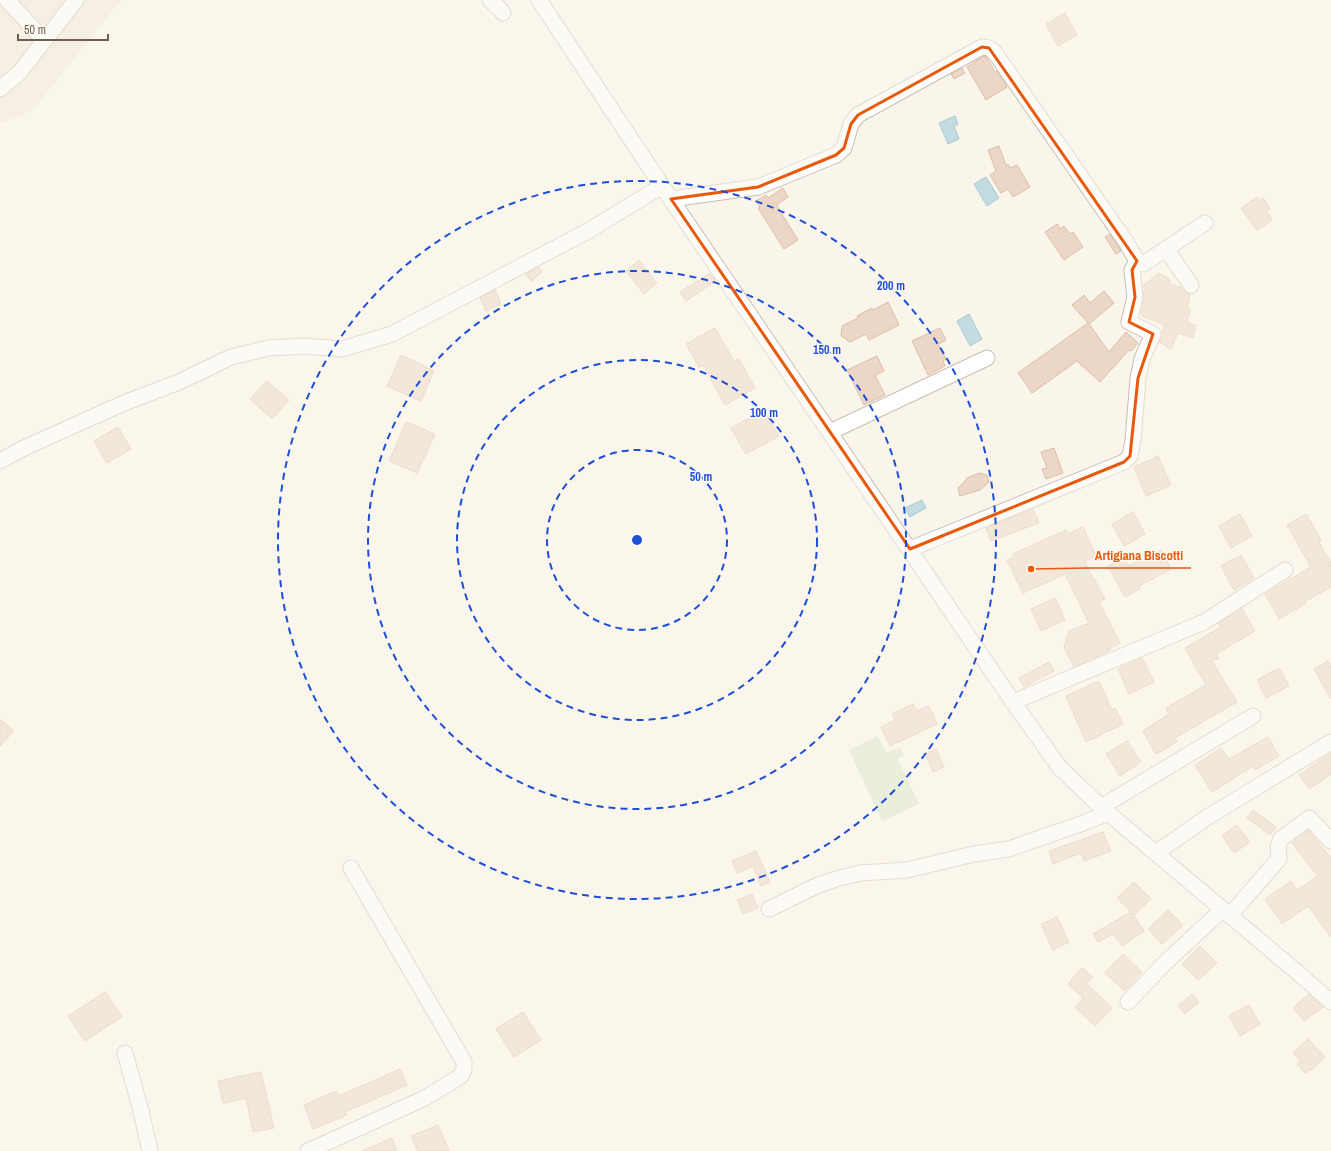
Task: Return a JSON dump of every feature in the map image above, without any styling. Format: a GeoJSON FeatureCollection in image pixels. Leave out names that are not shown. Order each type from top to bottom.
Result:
{"type":"FeatureCollection","features":[{"type":"Feature","properties":{"kind":"street"},"geometry":{"type":"LineString","coordinates":[[7,0],[44,40]]}},
{"type":"Feature","properties":{"kind":"street"},"geometry":{"type":"LineString","coordinates":[[0,89],[20,72],[76,0]]}},
{"type":"Feature","properties":{"kind":"street"},"geometry":{"type":"LineString","coordinates":[[490,0],[503,13]]}},
{"type":"Feature","properties":{"kind":"street"},"geometry":{"type":"LineString","coordinates":[[540,0],[662,186],[1013,702],[1060,768],[1105,810],[1227,912],[1331,1002]]}},
{"type":"Feature","properties":{"kind":"street"},"geometry":{"type":"LineString","coordinates":[[671,199],[758,187],[836,155],[844,148],[851,124],[858,115],[982,47],[989,48],[995,53],[1122,236],[1136,261],[1143,264],[1205,223]]}},
{"type":"Feature","properties":{"kind":"street"},"geometry":{"type":"LineString","coordinates":[[0,461],[33,444],[128,402],[179,382],[231,357],[269,348],[305,346],[342,349],[392,334],[588,231],[662,186]]}},
{"type":"Feature","properties":{"kind":"street"},"geometry":{"type":"LineString","coordinates":[[1166,250],[1191,285]]}},
{"type":"Feature","properties":{"kind":"street"},"geometry":{"type":"LineString","coordinates":[[907,545],[1124,462],[1130,456],[1133,441],[1138,378],[1142,359],[1153,334],[1130,322],[1135,297],[1132,270],[1136,261]]}},
{"type":"Feature","properties":{"kind":"street"},"geometry":{"type":"LineString","coordinates":[[830,432],[987,358]]}},
{"type":"Feature","properties":{"kind":"street"},"geometry":{"type":"LineString","coordinates":[[907,545],[1010,499]]}},
{"type":"Feature","properties":{"kind":"street"},"geometry":{"type":"LineString","coordinates":[[1013,702],[1204,622],[1285,570]]}},
{"type":"Feature","properties":{"kind":"street"},"geometry":{"type":"LineString","coordinates":[[769,909],[816,886],[839,878],[861,873],[907,870],[974,854],[1009,849],[1086,822],[1253,716]]}},
{"type":"Feature","properties":{"kind":"street"},"geometry":{"type":"LineString","coordinates":[[1156,853],[1206,818],[1331,742]]}},
{"type":"Feature","properties":{"kind":"street"},"geometry":{"type":"LineString","coordinates":[[1128,1002],[1164,964],[1227,912],[1279,859],[1278,846],[1281,839],[1309,818],[1331,841]]}},
{"type":"Feature","properties":{"kind":"street"},"geometry":{"type":"LineString","coordinates":[[308,1151],[426,1098],[457,1079],[461,1076],[464,1070],[464,1062],[351,868]]}},
{"type":"Feature","properties":{"kind":"street"},"geometry":{"type":"LineString","coordinates":[[125,1053],[150,1151]]}},
{"type":"Feature","properties":{"kind":"highlighted area"},"geometry":{"type":"Polygon","coordinates":[[[982,47],[989,48],[1137,261],[1132,270],[1135,297],[1129,322],[1153,334],[1138,378],[1130,456],[1124,462],[910,549],[671,199],[758,187],[836,155],[844,148],[851,124],[858,115],[982,47]]]}},
{"type":"Feature","properties":{"kind":"shaded area"},"geometry":{"type":"Polygon","coordinates":[[[0,0],[121,0],[33,110],[0,124],[0,0]]]}},
{"type":"Feature","properties":{"kind":"green space"},"geometry":{"type":"Polygon","coordinates":[[[878,736],[886,753],[900,747],[904,755],[898,759],[919,804],[882,821],[849,750],[878,736]]]}},
{"type":"Feature","properties":{"kind":"water"},"geometry":{"type":"Polygon","coordinates":[[[955,116],[958,124],[954,126],[959,139],[948,144],[939,123],[955,116]]]}},
{"type":"Feature","properties":{"kind":"water"},"geometry":{"type":"Polygon","coordinates":[[[986,177],[999,198],[987,206],[974,184],[986,177]]]}},
{"type":"Feature","properties":{"kind":"water"},"geometry":{"type":"Polygon","coordinates":[[[969,314],[982,339],[970,346],[957,321],[969,314]]]}},
{"type":"Feature","properties":{"kind":"water"},"geometry":{"type":"Polygon","coordinates":[[[922,500],[926,508],[910,517],[905,508],[922,500]]]}},
{"type":"Feature","properties":{"kind":"building"},"geometry":{"type":"Polygon","coordinates":[[[1065,13],[1077,35],[1058,46],[1046,24],[1065,13]]]}},
{"type":"Feature","properties":{"kind":"building"},"geometry":{"type":"Polygon","coordinates":[[[984,56],[995,72],[997,71],[1007,87],[986,100],[967,67],[984,56]]]}},
{"type":"Feature","properties":{"kind":"building"},"geometry":{"type":"Polygon","coordinates":[[[962,68],[965,73],[954,79],[951,74],[962,68]]]}},
{"type":"Feature","properties":{"kind":"building"},"geometry":{"type":"Polygon","coordinates":[[[999,146],[1006,165],[1008,164],[1010,168],[1017,165],[1030,187],[1013,197],[1008,189],[1001,193],[990,175],[996,171],[988,150],[999,146]]]}},
{"type":"Feature","properties":{"kind":"building"},"geometry":{"type":"Polygon","coordinates":[[[783,188],[788,197],[777,206],[798,240],[784,249],[758,208],[760,207],[756,201],[766,195],[768,198],[783,188]]]}},
{"type":"Feature","properties":{"kind":"building"},"geometry":{"type":"Polygon","coordinates":[[[1257,197],[1259,201],[1263,198],[1270,209],[1266,211],[1272,220],[1257,230],[1241,208],[1257,197]]]}},
{"type":"Feature","properties":{"kind":"building"},"geometry":{"type":"Polygon","coordinates":[[[1057,224],[1060,229],[1064,226],[1070,234],[1073,232],[1083,247],[1064,260],[1045,232],[1057,224]]]}},
{"type":"Feature","properties":{"kind":"building"},"geometry":{"type":"Polygon","coordinates":[[[1110,234],[1121,251],[1116,254],[1105,237],[1110,234]]]}},
{"type":"Feature","properties":{"kind":"building"},"geometry":{"type":"Polygon","coordinates":[[[639,260],[657,283],[644,294],[626,271],[639,260]]]}},
{"type":"Feature","properties":{"kind":"building"},"geometry":{"type":"Polygon","coordinates":[[[539,267],[542,272],[531,281],[526,274],[539,267]]]}},
{"type":"Feature","properties":{"kind":"building"},"geometry":{"type":"Polygon","coordinates":[[[710,273],[716,281],[686,301],[680,292],[710,273]]]}},
{"type":"Feature","properties":{"kind":"building"},"geometry":{"type":"Polygon","coordinates":[[[1159,273],[1170,280],[1170,284],[1182,288],[1190,294],[1187,309],[1190,310],[1187,322],[1196,326],[1193,338],[1178,333],[1171,349],[1159,342],[1165,325],[1142,316],[1141,312],[1144,299],[1143,291],[1145,290],[1143,286],[1159,273]]]}},
{"type":"Feature","properties":{"kind":"building"},"geometry":{"type":"Polygon","coordinates":[[[495,290],[501,304],[486,311],[480,298],[495,290]]]}},
{"type":"Feature","properties":{"kind":"building"},"geometry":{"type":"Polygon","coordinates":[[[1104,291],[1114,303],[1089,324],[1109,352],[1126,332],[1138,343],[1131,351],[1129,350],[1100,382],[1077,361],[1032,393],[1018,373],[1088,323],[1072,305],[1084,295],[1090,303],[1104,291]]]}},
{"type":"Feature","properties":{"kind":"building"},"geometry":{"type":"Polygon","coordinates":[[[888,302],[899,325],[869,340],[866,334],[850,342],[841,336],[842,326],[858,318],[857,316],[872,308],[873,310],[888,302]]]}},
{"type":"Feature","properties":{"kind":"building"},"geometry":{"type":"Polygon","coordinates":[[[715,328],[734,361],[739,359],[755,388],[725,405],[703,365],[699,367],[686,344],[715,328]]]}},
{"type":"Feature","properties":{"kind":"building"},"geometry":{"type":"Polygon","coordinates":[[[940,328],[946,340],[938,344],[946,359],[943,361],[945,366],[928,375],[912,341],[940,328]]]}},
{"type":"Feature","properties":{"kind":"building"},"geometry":{"type":"Polygon","coordinates":[[[401,355],[434,371],[421,401],[387,386],[401,355]]]}},
{"type":"Feature","properties":{"kind":"building"},"geometry":{"type":"Polygon","coordinates":[[[877,356],[884,371],[875,375],[885,395],[864,405],[847,370],[877,356]]]}},
{"type":"Feature","properties":{"kind":"building"},"geometry":{"type":"Polygon","coordinates":[[[267,381],[289,400],[272,419],[250,399],[267,381]]]}},
{"type":"Feature","properties":{"kind":"building"},"geometry":{"type":"Polygon","coordinates":[[[764,410],[779,436],[746,454],[731,428],[764,410]]]}},
{"type":"Feature","properties":{"kind":"building"},"geometry":{"type":"Polygon","coordinates":[[[406,422],[435,434],[417,473],[389,461],[406,422]]]}},
{"type":"Feature","properties":{"kind":"building"},"geometry":{"type":"Polygon","coordinates":[[[118,427],[131,449],[107,463],[94,441],[118,427]]]}},
{"type":"Feature","properties":{"kind":"building"},"geometry":{"type":"Polygon","coordinates":[[[1054,448],[1063,473],[1046,479],[1042,469],[1047,468],[1041,452],[1054,448]]]}},
{"type":"Feature","properties":{"kind":"building"},"geometry":{"type":"Polygon","coordinates":[[[1158,456],[1171,485],[1146,496],[1134,467],[1158,456]]]}},
{"type":"Feature","properties":{"kind":"building"},"geometry":{"type":"Polygon","coordinates":[[[979,473],[987,475],[989,482],[980,490],[960,496],[958,488],[967,478],[979,473]]]}},
{"type":"Feature","properties":{"kind":"building"},"geometry":{"type":"Polygon","coordinates":[[[1033,509],[1039,523],[991,541],[986,528],[1033,509]]]}},
{"type":"Feature","properties":{"kind":"building"},"geometry":{"type":"Polygon","coordinates":[[[1133,512],[1145,534],[1124,546],[1112,524],[1133,512]]]}},
{"type":"Feature","properties":{"kind":"building"},"geometry":{"type":"Polygon","coordinates":[[[1240,514],[1252,536],[1231,548],[1219,526],[1240,514]]]}},
{"type":"Feature","properties":{"kind":"building"},"geometry":{"type":"Polygon","coordinates":[[[1306,514],[1321,540],[1319,542],[1331,563],[1331,587],[1304,602],[1305,604],[1279,619],[1265,594],[1311,567],[1287,525],[1306,514]]]}},
{"type":"Feature","properties":{"kind":"building"},"geometry":{"type":"Polygon","coordinates":[[[1083,527],[1096,556],[1085,561],[1093,579],[1105,599],[1099,602],[1120,643],[1110,648],[1111,650],[1074,667],[1064,647],[1069,631],[1089,623],[1065,574],[1023,593],[1007,560],[1014,557],[1013,554],[1066,530],[1068,534],[1083,527]]]}},
{"type":"Feature","properties":{"kind":"building"},"geometry":{"type":"Polygon","coordinates":[[[1161,550],[1171,569],[1139,586],[1140,589],[1125,597],[1108,566],[1124,558],[1128,566],[1161,550]]]}},
{"type":"Feature","properties":{"kind":"building"},"geometry":{"type":"Polygon","coordinates":[[[1241,555],[1254,578],[1234,590],[1221,566],[1241,555]]]}},
{"type":"Feature","properties":{"kind":"building"},"geometry":{"type":"Polygon","coordinates":[[[1055,598],[1065,620],[1041,631],[1031,609],[1055,598]]]}},
{"type":"Feature","properties":{"kind":"building"},"geometry":{"type":"Polygon","coordinates":[[[1242,609],[1255,631],[1216,654],[1219,658],[1212,661],[1237,702],[1175,738],[1177,742],[1156,754],[1143,731],[1169,714],[1166,708],[1206,685],[1185,648],[1221,627],[1218,623],[1242,609]]]}},
{"type":"Feature","properties":{"kind":"building"},"geometry":{"type":"Polygon","coordinates":[[[1142,658],[1154,682],[1129,694],[1118,669],[1142,658]]]}},
{"type":"Feature","properties":{"kind":"building"},"geometry":{"type":"Polygon","coordinates":[[[1328,661],[1331,667],[1331,699],[1314,669],[1328,661]]]}},
{"type":"Feature","properties":{"kind":"building"},"geometry":{"type":"Polygon","coordinates":[[[1049,662],[1054,671],[1024,687],[1019,678],[1049,662]]]}},
{"type":"Feature","properties":{"kind":"building"},"geometry":{"type":"Polygon","coordinates":[[[1279,668],[1289,686],[1266,698],[1257,680],[1279,668]]]}},
{"type":"Feature","properties":{"kind":"building"},"geometry":{"type":"Polygon","coordinates":[[[1099,681],[1112,710],[1115,708],[1123,724],[1086,742],[1066,696],[1099,681]]]}},
{"type":"Feature","properties":{"kind":"building"},"geometry":{"type":"Polygon","coordinates":[[[913,704],[917,711],[929,706],[937,724],[890,746],[881,727],[895,720],[892,714],[913,704]]]}},
{"type":"Feature","properties":{"kind":"building"},"geometry":{"type":"Polygon","coordinates":[[[0,719],[14,731],[0,746],[0,719]]]}},
{"type":"Feature","properties":{"kind":"building"},"geometry":{"type":"Polygon","coordinates":[[[1268,737],[1279,756],[1255,770],[1253,766],[1212,792],[1195,765],[1221,748],[1229,759],[1268,737]]]}},
{"type":"Feature","properties":{"kind":"building"},"geometry":{"type":"Polygon","coordinates":[[[1127,741],[1141,762],[1120,776],[1106,754],[1127,741]]]}},
{"type":"Feature","properties":{"kind":"building"},"geometry":{"type":"Polygon","coordinates":[[[936,749],[944,767],[933,772],[925,754],[936,749]]]}},
{"type":"Feature","properties":{"kind":"building"},"geometry":{"type":"Polygon","coordinates":[[[1331,753],[1331,774],[1309,789],[1299,775],[1331,753]]]}},
{"type":"Feature","properties":{"kind":"building"},"geometry":{"type":"Polygon","coordinates":[[[1253,810],[1276,827],[1270,835],[1247,818],[1253,810]]]}},
{"type":"Feature","properties":{"kind":"building"},"geometry":{"type":"Polygon","coordinates":[[[1237,825],[1250,842],[1234,853],[1222,836],[1237,825]]]}},
{"type":"Feature","properties":{"kind":"building"},"geometry":{"type":"Polygon","coordinates":[[[1308,830],[1331,858],[1331,937],[1308,906],[1282,924],[1265,899],[1291,881],[1297,890],[1318,876],[1292,843],[1308,830]]]}},
{"type":"Feature","properties":{"kind":"building"},"geometry":{"type":"Polygon","coordinates":[[[1103,832],[1111,851],[1084,861],[1081,853],[1053,864],[1049,851],[1103,832]]]}},
{"type":"Feature","properties":{"kind":"building"},"geometry":{"type":"Polygon","coordinates":[[[756,851],[770,882],[761,886],[753,866],[737,873],[732,861],[756,851]]]}},
{"type":"Feature","properties":{"kind":"building"},"geometry":{"type":"Polygon","coordinates":[[[1134,882],[1151,899],[1134,915],[1132,913],[1144,931],[1122,946],[1113,934],[1098,942],[1093,934],[1131,912],[1117,898],[1134,882]]]}},
{"type":"Feature","properties":{"kind":"building"},"geometry":{"type":"Polygon","coordinates":[[[752,894],[758,908],[743,914],[737,900],[752,894]]]}},
{"type":"Feature","properties":{"kind":"building"},"geometry":{"type":"Polygon","coordinates":[[[1168,910],[1183,925],[1162,944],[1148,929],[1168,910]]]}},
{"type":"Feature","properties":{"kind":"building"},"geometry":{"type":"Polygon","coordinates":[[[1057,917],[1069,942],[1053,950],[1041,924],[1057,917]]]}},
{"type":"Feature","properties":{"kind":"building"},"geometry":{"type":"Polygon","coordinates":[[[1200,946],[1217,963],[1198,980],[1182,964],[1200,946]]]}},
{"type":"Feature","properties":{"kind":"building"},"geometry":{"type":"Polygon","coordinates":[[[1123,954],[1142,972],[1125,991],[1105,973],[1123,954]]]}},
{"type":"Feature","properties":{"kind":"building"},"geometry":{"type":"Polygon","coordinates":[[[1082,968],[1093,977],[1087,984],[1112,1008],[1095,1026],[1075,1007],[1083,998],[1068,984],[1082,968]]]}},
{"type":"Feature","properties":{"kind":"building"},"geometry":{"type":"Polygon","coordinates":[[[105,992],[122,1017],[85,1041],[68,1016],[105,992]]]}},
{"type":"Feature","properties":{"kind":"building"},"geometry":{"type":"Polygon","coordinates":[[[1192,994],[1199,1002],[1185,1014],[1178,1006],[1192,994]]]}},
{"type":"Feature","properties":{"kind":"building"},"geometry":{"type":"Polygon","coordinates":[[[1309,994],[1323,1007],[1304,1021],[1293,1008],[1309,994]]]}},
{"type":"Feature","properties":{"kind":"building"},"geometry":{"type":"Polygon","coordinates":[[[1249,1005],[1260,1024],[1240,1036],[1229,1016],[1249,1005]]]}},
{"type":"Feature","properties":{"kind":"building"},"geometry":{"type":"Polygon","coordinates":[[[523,1012],[541,1040],[514,1057],[496,1029],[523,1012]]]}},
{"type":"Feature","properties":{"kind":"building"},"geometry":{"type":"Polygon","coordinates":[[[1308,1039],[1325,1057],[1310,1071],[1309,1070],[1305,1073],[1297,1064],[1301,1061],[1293,1053],[1308,1039]]]}},
{"type":"Feature","properties":{"kind":"building"},"geometry":{"type":"Polygon","coordinates":[[[400,1069],[407,1085],[345,1112],[347,1115],[313,1129],[304,1105],[337,1091],[339,1096],[400,1069]]]}},
{"type":"Feature","properties":{"kind":"building"},"geometry":{"type":"Polygon","coordinates":[[[261,1072],[274,1128],[253,1132],[246,1098],[223,1103],[218,1081],[261,1072]]]}},
{"type":"Feature","properties":{"kind":"building"},"geometry":{"type":"Polygon","coordinates":[[[438,1125],[449,1151],[418,1151],[411,1136],[438,1125]]]}},
{"type":"Feature","properties":{"kind":"building"},"geometry":{"type":"Polygon","coordinates":[[[392,1138],[397,1151],[362,1151],[392,1138]]]}},
{"type":"Feature","properties":{"kind":"place","name":"Artigiana Biscotti"},"geometry":{"type":"Point","coordinates":[1031,569]}}]}
